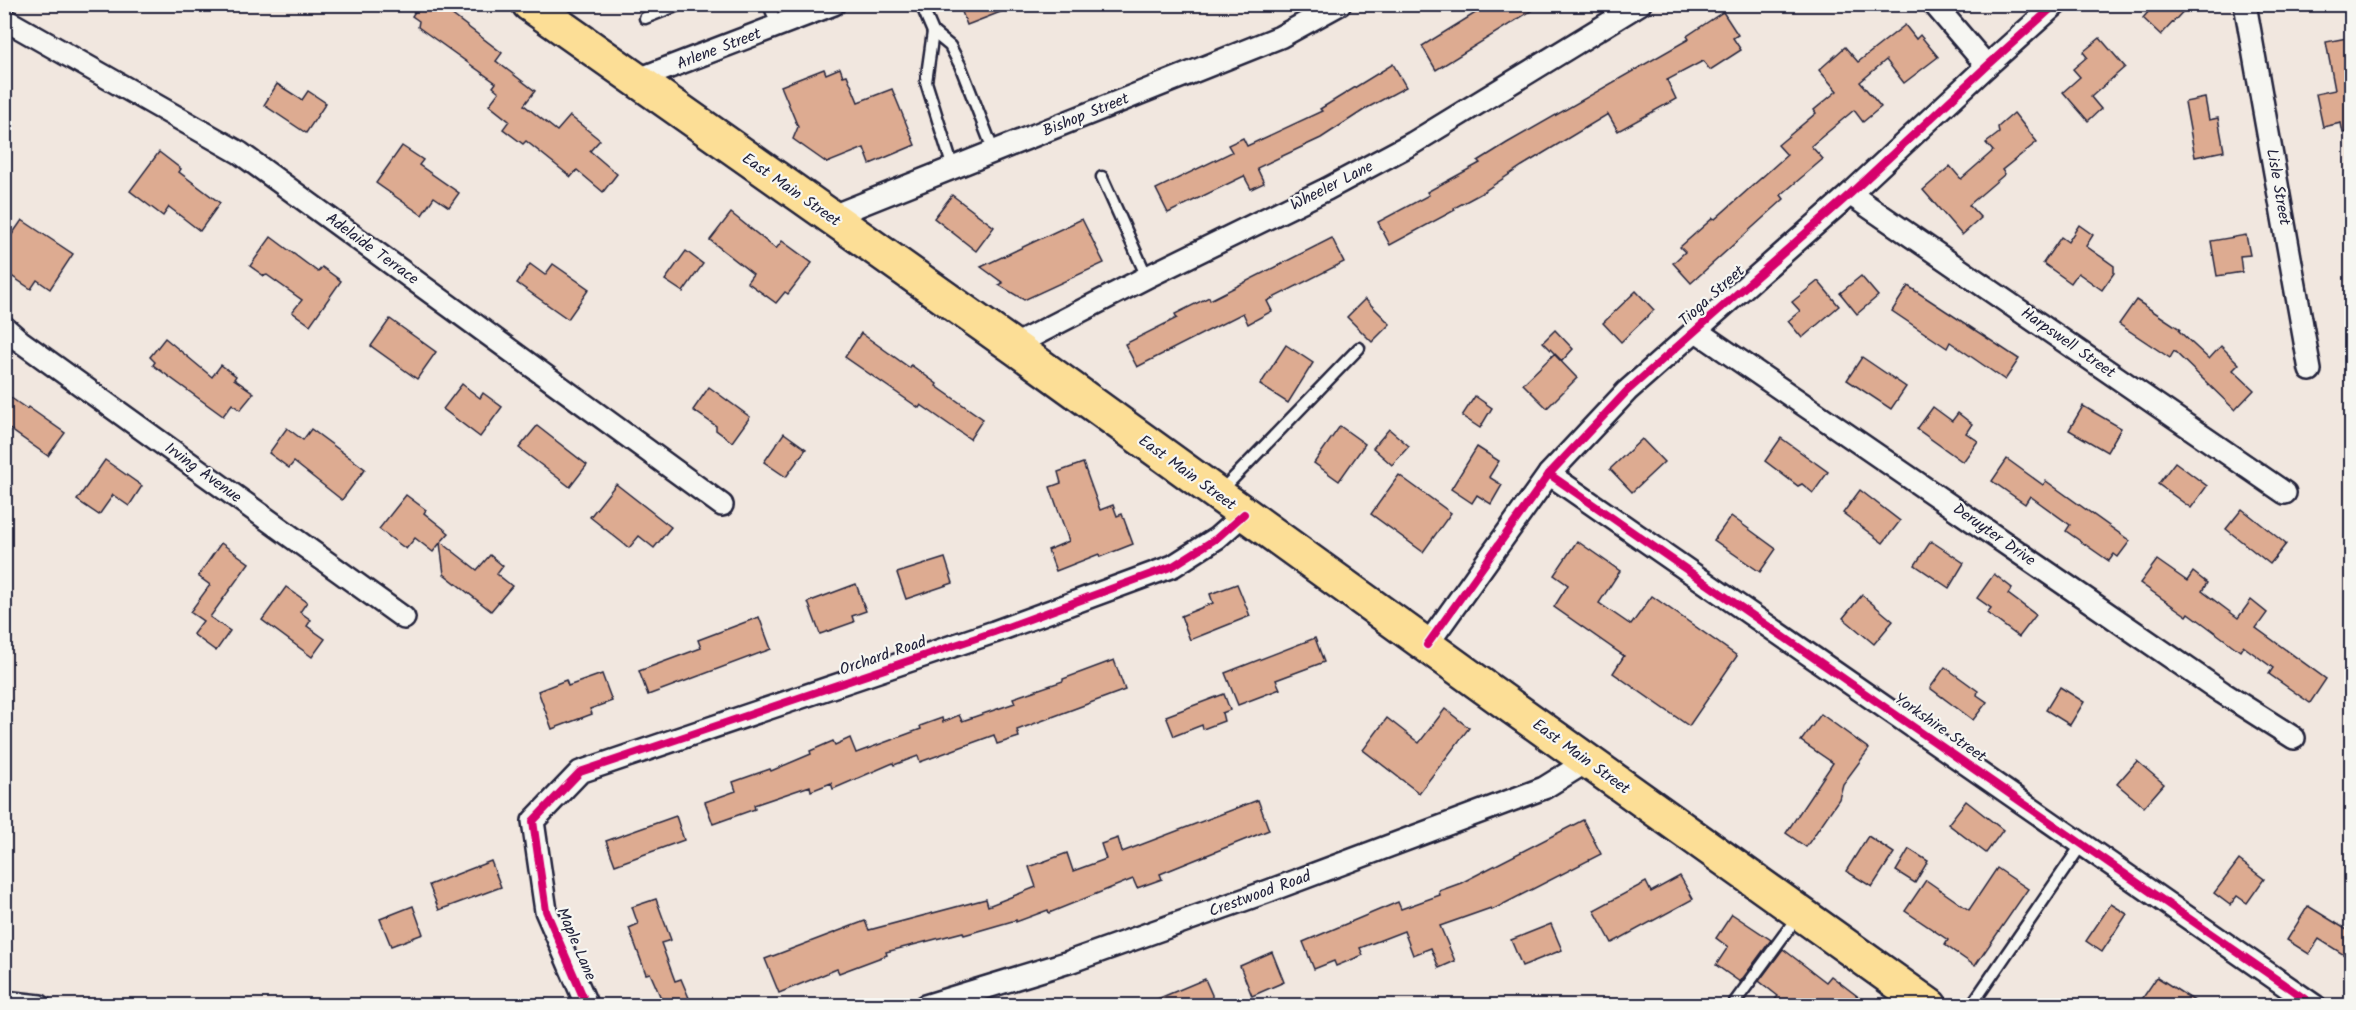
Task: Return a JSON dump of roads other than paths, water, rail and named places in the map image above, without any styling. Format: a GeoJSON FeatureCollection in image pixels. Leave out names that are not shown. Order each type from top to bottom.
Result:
{"type":"FeatureCollection","features":[{"type":"Feature","properties":{"kind":"highway","name":"East Main Street"},"geometry":{"type":"LineString","coordinates":[[530,4],[1013,346],[1586,762],[1930,1005]]}},
{"type":"Feature","properties":{"kind":"street","name":"Arlene Street"},"geometry":{"type":"LineString","coordinates":[[636,80],[834,4]]}},
{"type":"Feature","properties":{"kind":"street","name":"Bishop Street"},"geometry":{"type":"LineString","coordinates":[[830,217],[1280,37],[1340,4]]}},
{"type":"Feature","properties":{"kind":"street","name":"Wheeler Lane"},"geometry":{"type":"LineString","coordinates":[[1013,346],[1327,189],[1413,143],[1640,4]]}},
{"type":"Feature","properties":{"kind":"street"},"geometry":{"type":"LineString","coordinates":[[1934,4],[1987,66]]}},
{"type":"Feature","properties":{"kind":"street","name":"Tioga Street"},"geometry":{"type":"LineString","coordinates":[[1427,645],[1549,474],[1627,390],[1850,194],[2056,4]]}},
{"type":"Feature","properties":{"kind":"street","name":"Lisle Street"},"geometry":{"type":"LineString","coordinates":[[2245,4],[2310,370]]}},
{"type":"Feature","properties":{"kind":"street","name":"Adelaide Terrace"},"geometry":{"type":"LineString","coordinates":[[4,19],[240,153],[722,505]]}},
{"type":"Feature","properties":{"kind":"street","name":"Harpswell Street"},"geometry":{"type":"LineString","coordinates":[[1850,194],[2285,493]]}},
{"type":"Feature","properties":{"kind":"street","name":"Irving Avenue"},"geometry":{"type":"LineString","coordinates":[[4,327],[20,341],[404,618]]}},
{"type":"Feature","properties":{"kind":"street","name":"Deruyter Drive"},"geometry":{"type":"LineString","coordinates":[[1695,330],[2223,693],[2294,738]]}},
{"type":"Feature","properties":{"kind":"street","name":"Yorkshire Street"},"geometry":{"type":"LineString","coordinates":[[1549,474],[2315,1005]]}},
{"type":"Feature","properties":{"kind":"street","name":"Orchard Road"},"geometry":{"type":"LineString","coordinates":[[533,821],[580,772],[994,632],[1173,566],[1217,538],[1244,514]]}},
{"type":"Feature","properties":{"kind":"street","name":"Crestwood Road"},"geometry":{"type":"LineString","coordinates":[[925,1005],[1069,962],[1266,892],[1544,788],[1586,762]]}},
{"type":"Feature","properties":{"kind":"street","name":"Maple Lane"},"geometry":{"type":"LineString","coordinates":[[533,821],[546,911],[587,1005]]}},
{"type":"Feature","properties":{"kind":"street"},"geometry":{"type":"LineString","coordinates":[[4,1002],[40,1005]]}},
{"type":"Feature","properties":{"kind":"lane"},"geometry":{"type":"LineString","coordinates":[[645,18],[681,4]]}},
{"type":"Feature","properties":{"kind":"lane"},"geometry":{"type":"LineString","coordinates":[[768,4],[777,26]]}},
{"type":"Feature","properties":{"kind":"lane"},"geometry":{"type":"LineString","coordinates":[[921,4],[933,32],[950,46],[960,65],[994,152]]}},
{"type":"Feature","properties":{"kind":"lane"},"geometry":{"type":"LineString","coordinates":[[933,32],[926,82],[953,168]]}},
{"type":"Feature","properties":{"kind":"lane"},"geometry":{"type":"LineString","coordinates":[[1102,177],[1147,277]]}},
{"type":"Feature","properties":{"kind":"lane"},"geometry":{"type":"LineString","coordinates":[[1217,495],[1359,348]]}},
{"type":"Feature","properties":{"kind":"lane"},"geometry":{"type":"LineString","coordinates":[[1971,1005],[2082,844]]}},
{"type":"Feature","properties":{"kind":"lane"},"geometry":{"type":"LineString","coordinates":[[1732,1005],[1800,913]]}}]}
